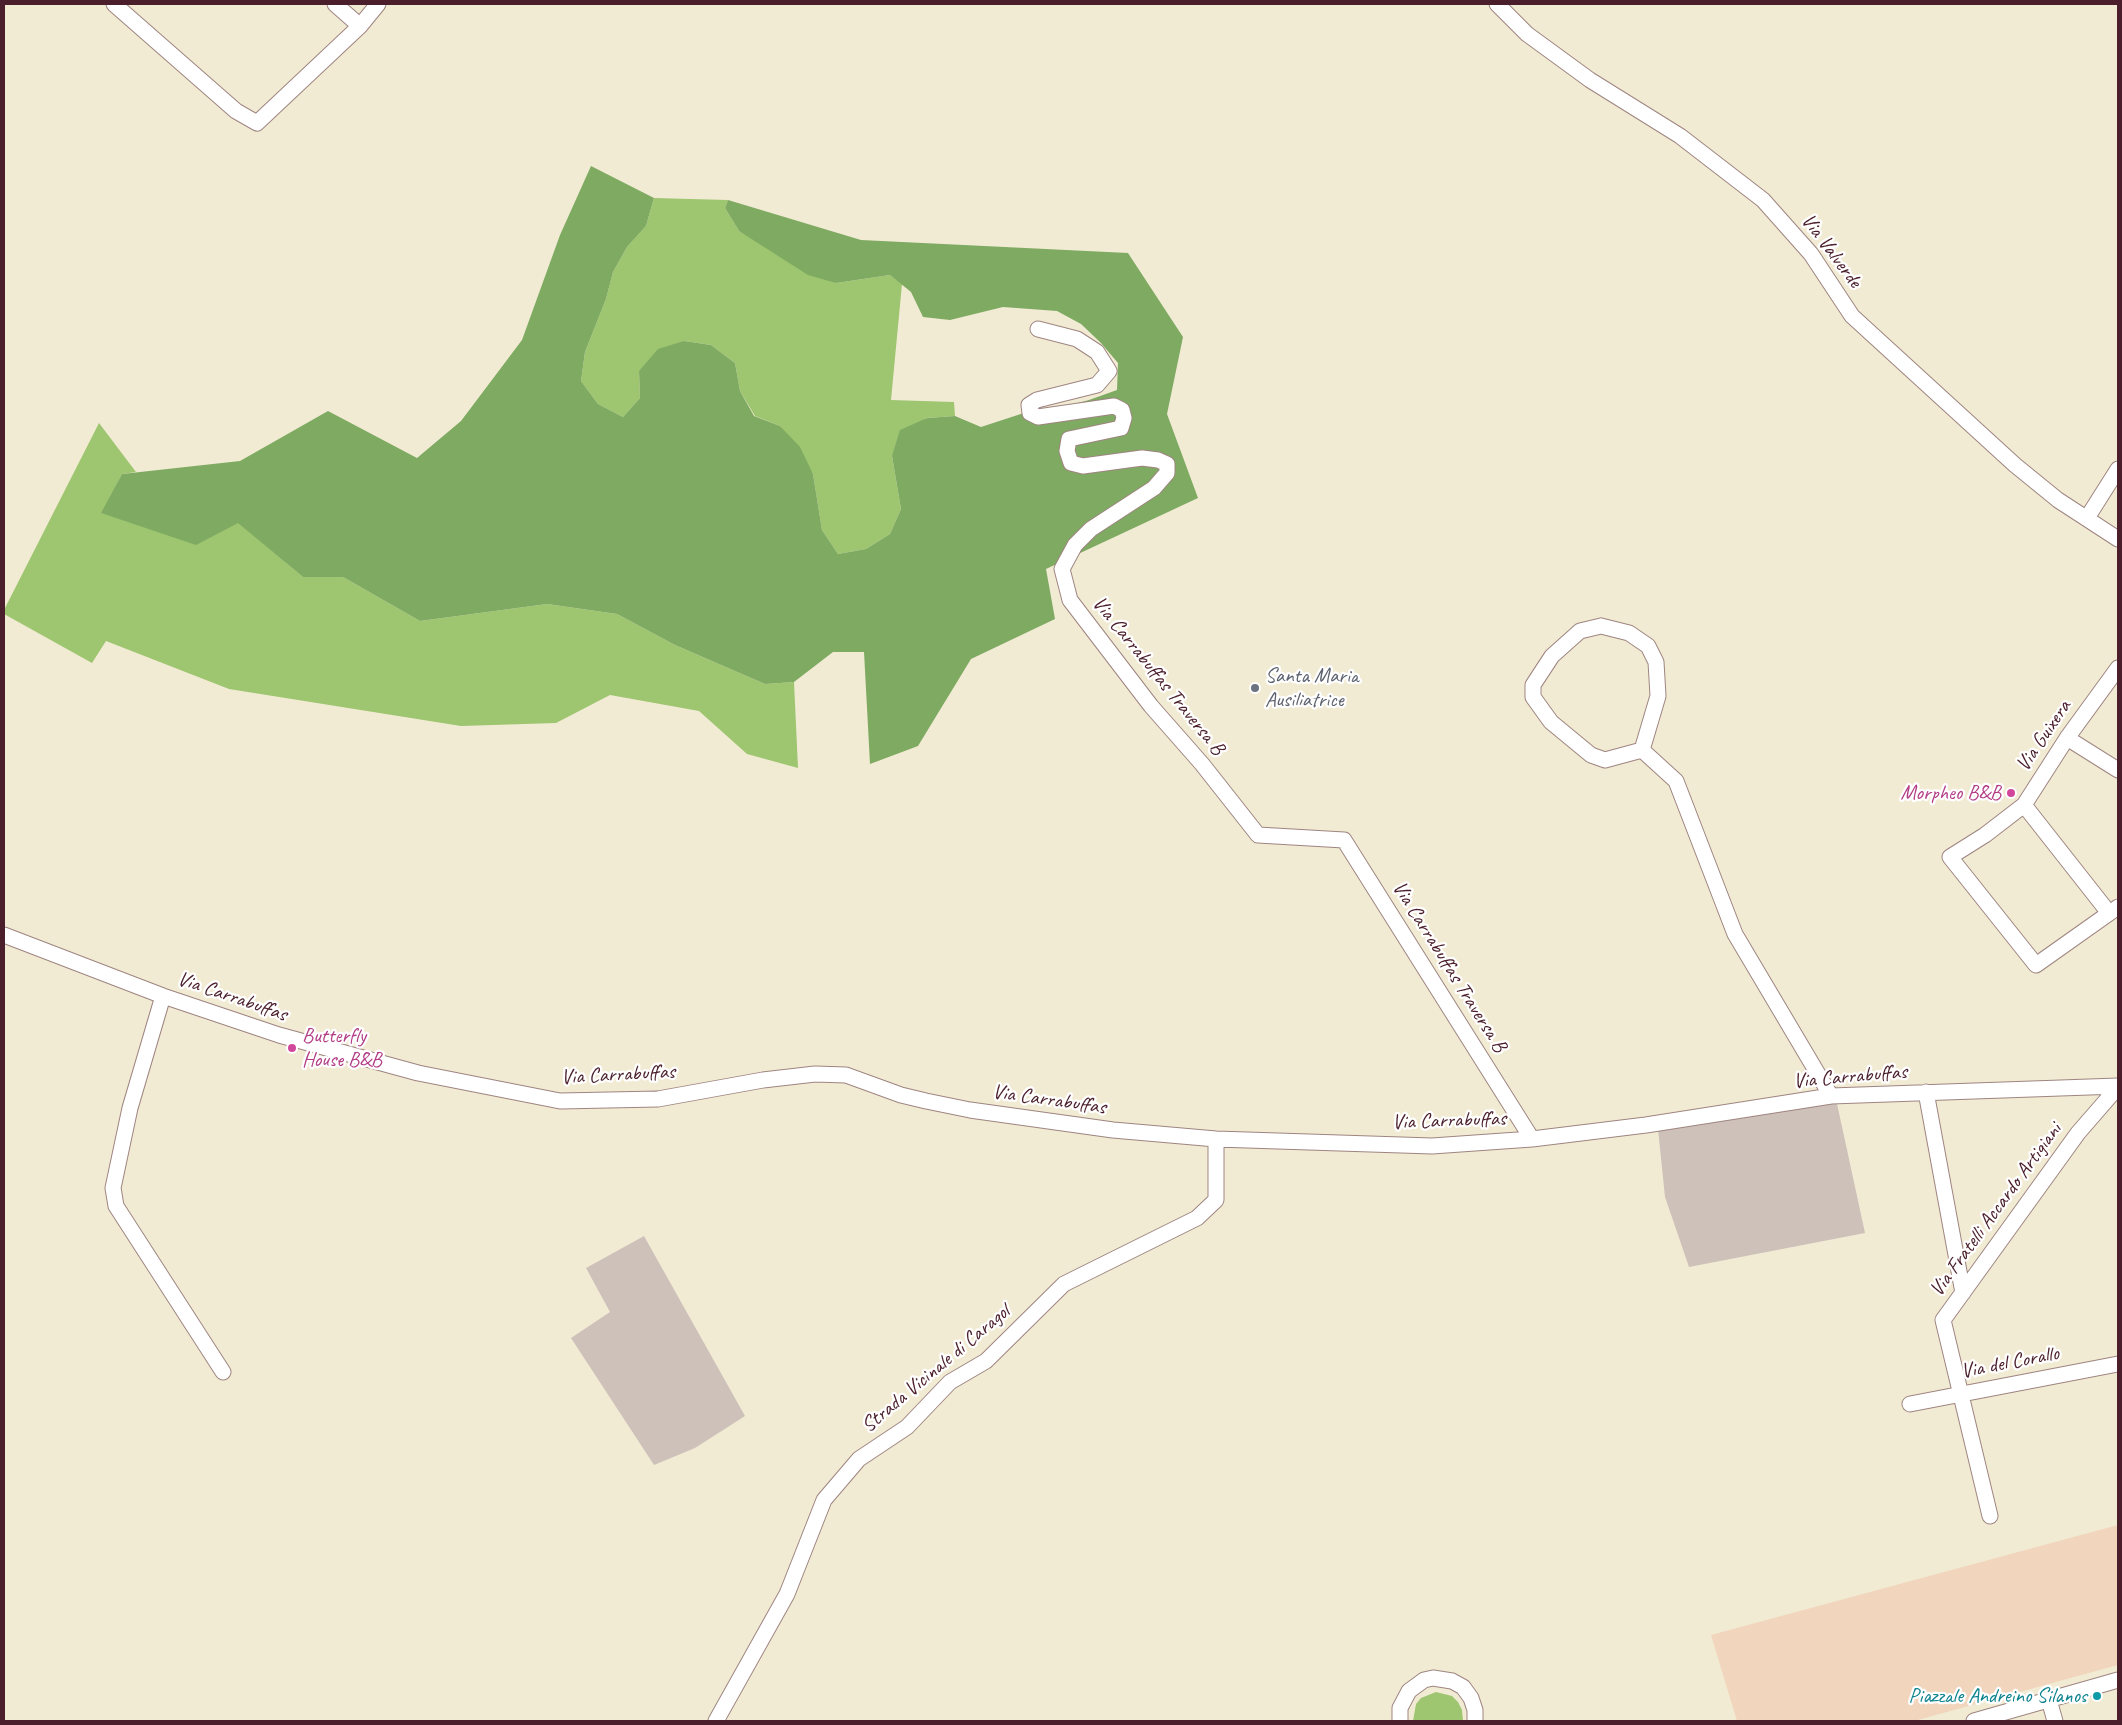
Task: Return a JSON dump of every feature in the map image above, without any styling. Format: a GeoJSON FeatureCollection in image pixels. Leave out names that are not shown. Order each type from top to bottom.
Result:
{"type":"FeatureCollection","features":[{"type":"Feature","properties":{"kind":"street"},"geometry":{"type":"LineString","coordinates":[[114,4],[236,111],[256,123],[360,26],[378,4]]}},
{"type":"Feature","properties":{"kind":"street"},"geometry":{"type":"LineString","coordinates":[[335,4],[360,26]]}},
{"type":"Feature","properties":{"kind":"street","name":"Via Valverde"},"geometry":{"type":"LineString","coordinates":[[1497,4],[1527,34],[1590,80],[1680,136],[1763,200],[1811,254],[1852,316],[2015,465],[2058,500],[2118,539]]}},
{"type":"Feature","properties":{"kind":"street","name":"Via Carrabuffas Traversa B"},"geometry":{"type":"LineString","coordinates":[[1038,329],[1077,339],[1098,352],[1109,371],[1097,385],[1037,400],[1028,405],[1030,413],[1038,416],[1114,406],[1122,410],[1124,418],[1121,428],[1069,439],[1067,451],[1071,463],[1083,466],[1142,458],[1158,460],[1167,464],[1167,473],[1154,488],[1091,529],[1074,546],[1062,569],[1070,600],[1151,706],[1202,764],[1258,835],[1344,840],[1532,1139]]}},
{"type":"Feature","properties":{"kind":"street"},"geometry":{"type":"LineString","coordinates":[[2087,518],[2118,469]]}},
{"type":"Feature","properties":{"kind":"street"},"geometry":{"type":"LineString","coordinates":[[1602,626],[1630,633],[1648,646],[1656,662],[1658,696],[1642,750],[1605,760],[1591,755],[1550,722],[1533,697],[1533,684],[1540,671],[1552,656],[1580,631],[1602,626]]}},
{"type":"Feature","properties":{"kind":"street","name":"Via Guixera"},"geometry":{"type":"LineString","coordinates":[[2114,910],[2036,965],[1950,857],[1986,834],[2024,805],[2067,738],[2118,668]]}},
{"type":"Feature","properties":{"kind":"street"},"geometry":{"type":"LineString","coordinates":[[2067,738],[2118,770]]}},
{"type":"Feature","properties":{"kind":"street"},"geometry":{"type":"LineString","coordinates":[[1642,750],[1676,781],[1735,934],[1831,1096]]}},
{"type":"Feature","properties":{"kind":"street"},"geometry":{"type":"LineString","coordinates":[[2024,805],[2114,910]]}},
{"type":"Feature","properties":{"kind":"street","name":"Via Carrabuffas"},"geometry":{"type":"LineString","coordinates":[[4,935],[163,996],[279,1035],[376,1063],[491,1089],[560,1101],[658,1099],[772,1079],[815,1074],[846,1075],[901,1095],[970,1110],[1113,1130],[1216,1139],[1432,1146],[1532,1139],[1646,1125],[1831,1096],[2118,1086]]}},
{"type":"Feature","properties":{"kind":"street"},"geometry":{"type":"LineString","coordinates":[[163,996],[130,1108],[113,1188],[116,1206],[224,1372]]}},
{"type":"Feature","properties":{"kind":"street","name":"Via Fratelli Accardo Artigiani"},"geometry":{"type":"LineString","coordinates":[[1990,1516],[1943,1320],[2078,1133],[2118,1086]]}},
{"type":"Feature","properties":{"kind":"street"},"geometry":{"type":"LineString","coordinates":[[1926,1092],[1963,1293]]}},
{"type":"Feature","properties":{"kind":"street","name":"Strada Vicinale di Caragol"},"geometry":{"type":"LineString","coordinates":[[716,1721],[787,1594],[824,1500],[859,1460],[907,1427],[950,1382],[986,1361],[1064,1284],[1197,1218],[1216,1200],[1216,1139]]}},
{"type":"Feature","properties":{"kind":"street","name":"Via del Corallo"},"geometry":{"type":"LineString","coordinates":[[1910,1404],[2118,1364]]}},
{"type":"Feature","properties":{"kind":"street"},"geometry":{"type":"LineString","coordinates":[[1392,1721],[1400,1715],[1403,1699],[1416,1685],[1433,1678],[1443,1678],[1463,1688],[1471,1698],[1475,1710],[1475,1721]]}},
{"type":"Feature","properties":{"kind":"street"},"geometry":{"type":"LineString","coordinates":[[1974,1721],[2118,1680]]}},
{"type":"Feature","properties":{"kind":"street"},"geometry":{"type":"LineString","coordinates":[[2050,1700],[2056,1721]]}},
{"type":"Feature","properties":{"kind":"shaded area"},"geometry":{"type":"Polygon","coordinates":[[[1836,1099],[1865,1233],[1689,1267],[1665,1197],[1658,1129],[1836,1099]]]}},
{"type":"Feature","properties":{"kind":"shaded area"},"geometry":{"type":"Polygon","coordinates":[[[644,1236],[745,1416],[695,1448],[654,1465],[571,1338],[610,1312],[586,1268],[644,1236]]]}},
{"type":"Feature","properties":{"kind":"shaded area"},"geometry":{"type":"Polygon","coordinates":[[[2118,1525],[2118,1665],[1914,1721],[1737,1721],[1711,1635],[2118,1525]]]}},
{"type":"Feature","properties":{"kind":"green space"},"geometry":{"type":"Polygon","coordinates":[[[591,166],[654,198],[646,226],[627,247],[613,272],[606,299],[585,352],[581,381],[598,404],[623,417],[640,398],[639,371],[658,349],[684,341],[711,345],[735,363],[740,391],[754,416],[780,426],[800,447],[813,474],[822,530],[838,554],[866,549],[890,534],[901,509],[892,456],[900,430],[927,418],[955,416],[981,427],[1033,410],[1063,407],[1089,400],[1117,390],[1118,363],[1081,324],[1057,311],[1003,307],[950,320],[923,317],[911,292],[890,275],[836,283],[808,275],[739,231],[725,208],[728,200],[861,240],[1128,253],[1183,337],[1167,414],[1198,498],[1046,569],[1055,619],[971,659],[918,746],[870,764],[864,652],[833,652],[794,682],[765,684],[675,645],[617,614],[547,604],[420,621],[343,577],[303,577],[238,523],[196,545],[101,513],[122,474],[240,461],[328,411],[417,458],[461,421],[522,340],[560,235],[591,166]]]}},
{"type":"Feature","properties":{"kind":"green space"},"geometry":{"type":"Polygon","coordinates":[[[654,198],[728,200],[725,208],[739,231],[836,283],[890,275],[902,284],[891,400],[954,402],[955,416],[926,418],[892,456],[901,509],[890,534],[866,549],[838,554],[822,530],[813,474],[780,426],[755,416],[740,391],[735,363],[711,345],[684,341],[639,371],[640,398],[623,417],[598,404],[581,381],[585,352],[606,299],[613,272],[627,247],[646,226],[654,198]]]}},
{"type":"Feature","properties":{"kind":"green space"},"geometry":{"type":"Polygon","coordinates":[[[99,423],[136,472],[122,474],[102,513],[196,544],[238,522],[303,577],[343,577],[420,621],[547,604],[617,614],[675,645],[765,684],[794,682],[798,768],[747,754],[699,711],[610,695],[556,723],[461,726],[229,689],[106,641],[92,663],[4,614],[4,610],[99,423]]]}},
{"type":"Feature","properties":{"kind":"green space"},"geometry":{"type":"Polygon","coordinates":[[[1436,1692],[1452,1696],[1458,1702],[1462,1710],[1463,1721],[1413,1721],[1416,1704],[1421,1698],[1436,1692]]]}},
{"type":"Feature","properties":{"kind":"place","name":"Santa Maria Ausiliatrice"},"geometry":{"type":"Point","coordinates":[1255,688]}},
{"type":"Feature","properties":{"kind":"place","name":"Morpheo B&B"},"geometry":{"type":"Point","coordinates":[2011,793]}},
{"type":"Feature","properties":{"kind":"place","name":"Butterfly House B&B"},"geometry":{"type":"Point","coordinates":[292,1048]}},
{"type":"Feature","properties":{"kind":"place","name":"Piazzale Andreino Silanos"},"geometry":{"type":"Point","coordinates":[2097,1696]}}]}
